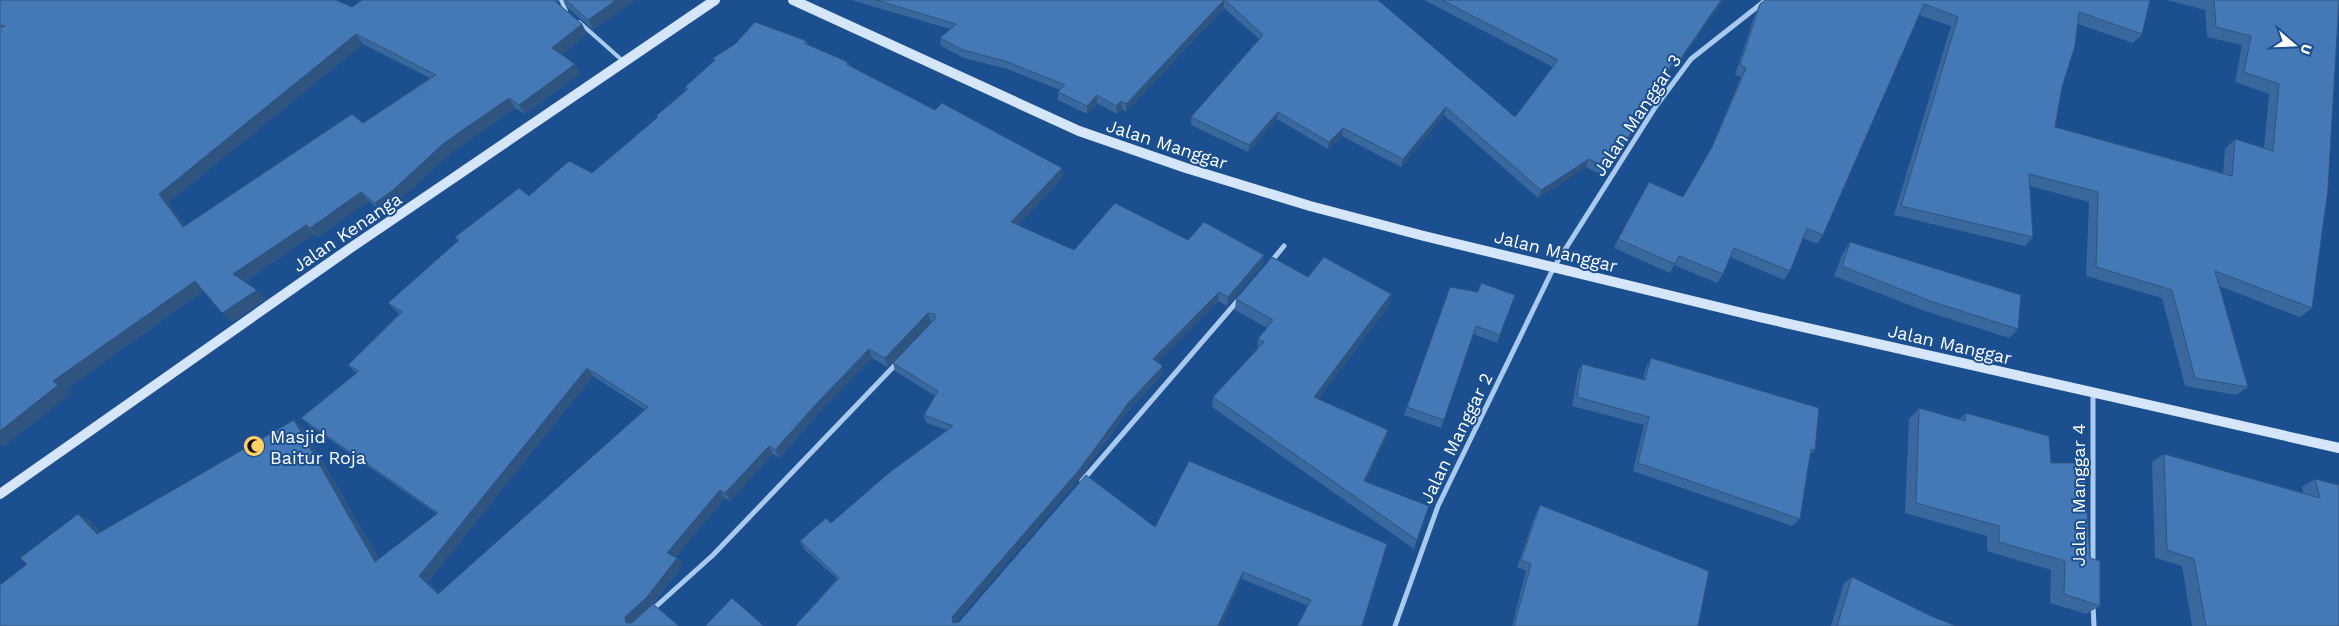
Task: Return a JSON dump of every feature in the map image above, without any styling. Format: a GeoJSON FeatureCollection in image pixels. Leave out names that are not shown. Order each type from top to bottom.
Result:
{"type":"FeatureCollection","features":[{"type":"Feature","properties":{"kind":"main road","name":"Jalan Kenanga"},"geometry":{"type":"LineString","coordinates":[[0,494],[349,249],[715,0]]}},
{"type":"Feature","properties":{"kind":"main road","name":"Jalan Manggar"},"geometry":{"type":"LineString","coordinates":[[793,0],[1079,131],[1186,168],[1310,206],[1554,267],[2093,394],[2213,418],[2339,448]]}},
{"type":"Feature","properties":{"kind":"street","name":"Jalan Manggar 3"},"geometry":{"type":"LineString","coordinates":[[1554,267],[1656,106],[1691,58],[1766,0]]}},
{"type":"Feature","properties":{"kind":"street"},"geometry":{"type":"LineString","coordinates":[[1265,268],[1284,246]]}},
{"type":"Feature","properties":{"kind":"street","name":"Jalan Manggar 2"},"geometry":{"type":"LineString","coordinates":[[1395,626],[1438,506],[1554,267]]}},
{"type":"Feature","properties":{"kind":"street"},"geometry":{"type":"LineString","coordinates":[[1080,484],[1246,291]]}},
{"type":"Feature","properties":{"kind":"street"},"geometry":{"type":"LineString","coordinates":[[649,613],[713,555],[900,360]]}},
{"type":"Feature","properties":{"kind":"street","name":"Jalan Manggar 4"},"geometry":{"type":"LineString","coordinates":[[2093,394],[2093,568]]}},
{"type":"Feature","properties":{"kind":"street"},"geometry":{"type":"LineString","coordinates":[[2094,597],[2094,626]]}},
{"type":"Feature","properties":{"kind":"lane"},"geometry":{"type":"LineString","coordinates":[[560,0],[564,9],[570,15]]}},
{"type":"Feature","properties":{"kind":"lane"},"geometry":{"type":"LineString","coordinates":[[577,20],[624,62]]}},
{"type":"Feature","properties":{"kind":"building"},"geometry":{"type":"Polygon","coordinates":[[[0,0],[336,0],[352,7],[362,0],[555,0],[582,24],[552,48],[575,64],[519,105],[509,98],[444,143],[393,190],[375,203],[361,192],[310,228],[306,225],[233,274],[257,290],[222,313],[195,281],[53,381],[58,385],[0,431],[0,28],[5,26],[0,25],[0,0]],[[356,34],[159,194],[183,227],[352,114],[363,123],[436,75],[356,34]]]}},
{"type":"Feature","properties":{"kind":"building"},"geometry":{"type":"Polygon","coordinates":[[[566,0],[616,0],[588,20],[566,0]]]}},
{"type":"Feature","properties":{"kind":"building"},"geometry":{"type":"Polygon","coordinates":[[[876,0],[1224,0],[1126,104],[1121,101],[1116,106],[1097,95],[1087,106],[1058,92],[1065,85],[1005,61],[963,50],[940,38],[956,24],[876,0]]]}},
{"type":"Feature","properties":{"kind":"building"},"geometry":{"type":"Polygon","coordinates":[[[1225,0],[1378,0],[1515,117],[1558,60],[1442,0],[1721,0],[1681,58],[1678,57],[1632,116],[1640,121],[1605,167],[1589,159],[1541,190],[1446,107],[1403,159],[1343,128],[1329,142],[1278,112],[1249,145],[1191,117],[1263,35],[1225,0]]]}},
{"type":"Feature","properties":{"kind":"building"},"geometry":{"type":"Polygon","coordinates":[[[1765,0],[2150,0],[2142,34],[2079,12],[2075,46],[2062,87],[2055,127],[2232,176],[2235,139],[2273,151],[2279,84],[2244,72],[2251,36],[2216,27],[2214,0],[2339,0],[2328,189],[2312,308],[2215,271],[2248,387],[2195,378],[2172,290],[2096,267],[2098,192],[2029,174],[2033,237],[1901,206],[1958,17],[1924,4],[1823,235],[1807,228],[1790,271],[1734,248],[1723,274],[1679,256],[1675,264],[1618,239],[1649,182],[1683,197],[1712,147],[1746,68],[1740,65],[1760,4],[1765,0]]]}},
{"type":"Feature","properties":{"kind":"building"},"geometry":{"type":"Polygon","coordinates":[[[755,22],[807,41],[804,43],[848,62],[846,64],[935,110],[942,103],[1062,168],[1011,222],[1074,250],[1115,203],[1188,240],[1204,222],[1264,255],[1228,297],[1219,292],[1153,359],[1163,366],[1129,402],[1079,470],[952,617],[953,623],[959,622],[1086,475],[1155,527],[1189,461],[1387,544],[1362,626],[1297,626],[1311,600],[1243,572],[1218,626],[795,626],[839,578],[800,541],[826,518],[831,523],[890,472],[953,426],[924,415],[938,391],[893,363],[935,319],[935,314],[928,313],[885,358],[869,349],[775,450],[769,446],[725,493],[720,490],[667,553],[677,558],[647,597],[625,617],[626,623],[632,623],[653,604],[679,626],[0,626],[0,585],[27,564],[20,558],[78,514],[97,534],[294,420],[375,562],[438,513],[301,418],[359,371],[348,365],[402,312],[388,303],[459,240],[455,237],[519,188],[529,196],[569,161],[592,173],[688,89],[685,87],[715,60],[713,58],[735,44],[755,22]],[[587,368],[419,576],[438,594],[648,407],[587,368]]]}},
{"type":"Feature","properties":{"kind":"building"},"geometry":{"type":"Polygon","coordinates":[[[1850,242],[2021,295],[2018,329],[1930,301],[1842,266],[1850,242]]]}},
{"type":"Feature","properties":{"kind":"building"},"geometry":{"type":"Polygon","coordinates":[[[1272,257],[1308,277],[1324,257],[1391,294],[1314,397],[1388,430],[1364,481],[1429,506],[1417,540],[1213,397],[1264,342],[1258,339],[1273,320],[1236,299],[1272,257]]]}},
{"type":"Feature","properties":{"kind":"building"},"geometry":{"type":"Polygon","coordinates":[[[1481,283],[1515,295],[1500,335],[1476,326],[1444,420],[1407,407],[1450,287],[1478,292],[1481,283]]]}},
{"type":"Feature","properties":{"kind":"building"},"geometry":{"type":"Polygon","coordinates":[[[1651,358],[1819,408],[1815,450],[1811,449],[1800,519],[1638,463],[1649,417],[1577,397],[1582,364],[1645,380],[1651,358]]]}},
{"type":"Feature","properties":{"kind":"building"},"geometry":{"type":"Polygon","coordinates":[[[1919,408],[1965,421],[1966,413],[2049,436],[2051,463],[2084,463],[2090,558],[2100,561],[2100,606],[2064,594],[2065,561],[1999,542],[1999,526],[1916,503],[1919,408]]]}},
{"type":"Feature","properties":{"kind":"building"},"geometry":{"type":"Polygon","coordinates":[[[2164,454],[2320,498],[2315,479],[2339,485],[2339,626],[2206,626],[2194,559],[2167,550],[2164,454]]]}},
{"type":"Feature","properties":{"kind":"building"},"geometry":{"type":"Polygon","coordinates":[[[1540,505],[1709,571],[1698,626],[1514,626],[1531,564],[1521,560],[1540,505]]]}},
{"type":"Feature","properties":{"kind":"building"},"geometry":{"type":"Polygon","coordinates":[[[1852,577],[1931,616],[1956,626],[1837,626],[1852,577]]]}},
{"type":"Feature","properties":{"kind":"building"},"geometry":{"type":"Polygon","coordinates":[[[732,598],[764,626],[705,626],[732,598]]]}},
{"type":"Feature","properties":{"kind":"place","name":"Masjid Baitur Roja"},"geometry":{"type":"Point","coordinates":[254,446]}}]}
